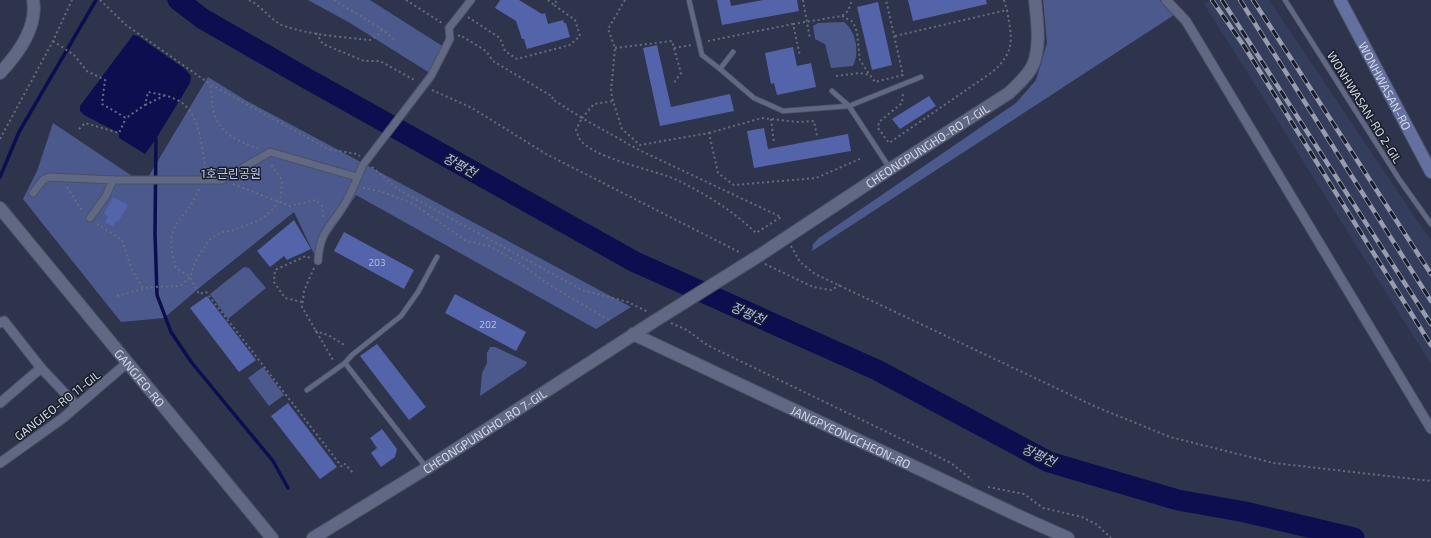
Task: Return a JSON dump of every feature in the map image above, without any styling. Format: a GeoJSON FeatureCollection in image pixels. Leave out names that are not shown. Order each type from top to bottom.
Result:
{"type":"FeatureCollection","features":[{"type":"Feature","properties":{"kind":"main road","name":"WONHWASAN-RO"},"geometry":{"type":"LineString","coordinates":[[1340,0],[1431,172]]}},
{"type":"Feature","properties":{"kind":"street"},"geometry":{"type":"LineString","coordinates":[[0,73],[24,42],[30,28],[35,9],[33,0]]}},
{"type":"Feature","properties":{"kind":"street"},"geometry":{"type":"LineString","coordinates":[[318,261],[319,246],[328,226],[347,199],[352,186],[365,163],[431,76],[450,39],[449,28],[471,0]]}},
{"type":"Feature","properties":{"kind":"street","name":"CHEONGPUNGHO-RO 7-GIL"},"geometry":{"type":"LineString","coordinates":[[313,538],[427,468],[633,334],[654,318],[760,259],[786,238],[1009,93],[1023,79],[1033,65],[1037,47],[1035,0]]}},
{"type":"Feature","properties":{"kind":"street"},"geometry":{"type":"LineString","coordinates":[[1166,0],[1186,21],[1431,429]]}},
{"type":"Feature","properties":{"kind":"street"},"geometry":{"type":"LineString","coordinates":[[33,193],[42,180],[50,177],[113,180],[222,180],[270,152],[357,177]]}},
{"type":"Feature","properties":{"kind":"street"},"geometry":{"type":"LineString","coordinates":[[90,218],[106,196],[113,180]]}},
{"type":"Feature","properties":{"kind":"street","name":"GANGJEO-RO"},"geometry":{"type":"LineString","coordinates":[[3,212],[272,538]]}},
{"type":"Feature","properties":{"kind":"street"},"geometry":{"type":"LineString","coordinates":[[0,323],[4,321],[41,368],[77,406]]}},
{"type":"Feature","properties":{"kind":"street","name":"JANGPYEONGCHEON-RO"},"geometry":{"type":"LineString","coordinates":[[633,334],[1068,538]]}},
{"type":"Feature","properties":{"kind":"street","name":"GANGJEO-RO 11-GIL"},"geometry":{"type":"LineString","coordinates":[[0,463],[63,418],[127,363]]}},
{"type":"Feature","properties":{"kind":"street"},"geometry":{"type":"LineString","coordinates":[[0,403],[41,368]]}},
{"type":"Feature","properties":{"kind":"lane"},"geometry":{"type":"LineString","coordinates":[[689,0],[702,55],[754,98],[783,111],[849,106],[921,77]]}},
{"type":"Feature","properties":{"kind":"lane","name":"WONHWASAN-RO 2-GIL"},"geometry":{"type":"LineString","coordinates":[[1285,0],[1399,179],[1431,224]]}},
{"type":"Feature","properties":{"kind":"lane"},"geometry":{"type":"LineString","coordinates":[[720,70],[733,52]]}},
{"type":"Feature","properties":{"kind":"lane"},"geometry":{"type":"LineString","coordinates":[[832,91],[849,106],[890,169]]}},
{"type":"Feature","properties":{"kind":"lane"},"geometry":{"type":"LineString","coordinates":[[306,390],[345,363],[352,355],[401,316],[418,292],[437,257]]}},
{"type":"Feature","properties":{"kind":"lane"},"geometry":{"type":"LineString","coordinates":[[345,363],[427,468]]}},
{"type":"Feature","properties":{"kind":"path"},"geometry":{"type":"LineString","coordinates":[[0,139],[53,41],[72,0]]}},
{"type":"Feature","properties":{"kind":"path"},"geometry":{"type":"LineString","coordinates":[[100,0],[126,25],[210,84],[328,149],[357,154],[365,163],[399,190],[582,290],[628,302],[654,318]]}},
{"type":"Feature","properties":{"kind":"path"},"geometry":{"type":"LineString","coordinates":[[249,0],[257,4],[282,25],[316,33],[370,40],[378,35],[382,29]]}},
{"type":"Feature","properties":{"kind":"path"},"geometry":{"type":"LineString","coordinates":[[334,0],[382,29],[396,41]]}},
{"type":"Feature","properties":{"kind":"path"},"geometry":{"type":"LineString","coordinates":[[406,0],[449,28]]}},
{"type":"Feature","properties":{"kind":"path"},"geometry":{"type":"LineString","coordinates":[[462,13],[500,38],[506,51],[517,59],[570,45],[580,36],[575,20],[548,0]]}},
{"type":"Feature","properties":{"kind":"path"},"geometry":{"type":"LineString","coordinates":[[554,5],[557,0]]}},
{"type":"Feature","properties":{"kind":"path"},"geometry":{"type":"LineString","coordinates":[[625,0],[608,29],[615,48],[611,91],[622,129],[640,145],[709,133],[762,118],[798,122],[814,121],[817,136]]}},
{"type":"Feature","properties":{"kind":"path"},"geometry":{"type":"LineString","coordinates":[[803,0],[810,38]]}},
{"type":"Feature","properties":{"kind":"path"},"geometry":{"type":"LineString","coordinates":[[708,41],[792,24],[842,16],[848,11],[852,0]]}},
{"type":"Feature","properties":{"kind":"path"},"geometry":{"type":"LineString","coordinates":[[842,16],[853,22],[857,32],[860,60],[875,82],[903,75],[886,0]]}},
{"type":"Feature","properties":{"kind":"path"},"geometry":{"type":"LineString","coordinates":[[901,90],[903,94],[902,103],[879,122],[878,128],[888,143],[991,73],[1004,62],[1009,50],[1011,35],[1004,0]]}},
{"type":"Feature","properties":{"kind":"path"},"geometry":{"type":"LineString","coordinates":[[895,36],[1007,10]]}},
{"type":"Feature","properties":{"kind":"path"},"geometry":{"type":"LineString","coordinates":[[792,24],[800,56]]}},
{"type":"Feature","properties":{"kind":"path"},"geometry":{"type":"LineString","coordinates":[[316,33],[322,44],[364,61],[380,60],[420,83]]}},
{"type":"Feature","properties":{"kind":"path"},"geometry":{"type":"LineString","coordinates":[[450,39],[455,42],[460,35],[486,51],[493,61],[553,97],[552,99],[582,118],[639,150],[781,217],[756,233],[745,223],[708,196],[674,179],[597,152],[579,139],[576,130],[582,118],[594,104],[613,101]]}},
{"type":"Feature","properties":{"kind":"path"},"geometry":{"type":"LineString","coordinates":[[53,41],[74,55],[87,71],[105,80],[102,104],[126,118]]}},
{"type":"Feature","properties":{"kind":"path"},"geometry":{"type":"LineString","coordinates":[[615,48],[672,41],[681,73],[673,84]]}},
{"type":"Feature","properties":{"kind":"path"},"geometry":{"type":"LineString","coordinates":[[674,48],[690,45]]}},
{"type":"Feature","properties":{"kind":"path"},"geometry":{"type":"LineString","coordinates":[[836,76],[860,73],[870,75]]}},
{"type":"Feature","properties":{"kind":"path"},"geometry":{"type":"LineString","coordinates":[[210,84],[213,95],[212,109],[219,127],[237,140],[270,152]]}},
{"type":"Feature","properties":{"kind":"path"},"geometry":{"type":"LineString","coordinates":[[426,87],[472,108],[546,154],[746,255]]}},
{"type":"Feature","properties":{"kind":"path"},"geometry":{"type":"LineString","coordinates":[[145,106],[148,92],[179,101],[194,117],[205,166],[202,180],[194,200],[181,215],[172,230],[171,252],[176,268],[190,277],[199,294],[206,292],[342,467],[345,464],[354,474]]}},
{"type":"Feature","properties":{"kind":"path"},"geometry":{"type":"LineString","coordinates":[[79,130],[85,123],[119,133],[126,118],[165,96]]}},
{"type":"Feature","properties":{"kind":"path"},"geometry":{"type":"LineString","coordinates":[[771,119],[774,144]]}},
{"type":"Feature","properties":{"kind":"path"},"geometry":{"type":"LineString","coordinates":[[709,133],[718,173],[734,185],[816,178],[862,158]]}},
{"type":"Feature","properties":{"kind":"path"},"geometry":{"type":"LineString","coordinates":[[117,296],[143,288],[180,286],[190,277],[195,262],[209,240],[221,232],[232,231],[262,219],[281,197],[282,180],[272,164],[261,157]]}},
{"type":"Feature","properties":{"kind":"path"},"geometry":{"type":"LineString","coordinates":[[62,177],[72,198],[90,218],[122,240],[132,270],[143,288]]}},
{"type":"Feature","properties":{"kind":"path"},"geometry":{"type":"LineString","coordinates":[[222,180],[290,206],[316,200],[322,206],[324,222],[328,226]]}},
{"type":"Feature","properties":{"kind":"path"},"geometry":{"type":"LineString","coordinates":[[352,186],[380,191],[414,204],[466,241],[490,246],[520,264],[551,286],[609,320]]}},
{"type":"Feature","properties":{"kind":"path"},"geometry":{"type":"LineString","coordinates":[[786,238],[800,262],[815,274],[1094,406],[1170,437],[1274,463],[1431,481]]}},
{"type":"Feature","properties":{"kind":"path"},"geometry":{"type":"LineString","coordinates":[[302,302],[285,298],[274,282],[275,270],[306,256],[318,261],[304,291],[302,307],[333,360]]}},
{"type":"Feature","properties":{"kind":"path"},"geometry":{"type":"LineString","coordinates":[[760,259],[813,287],[831,290],[840,285]]}},
{"type":"Feature","properties":{"kind":"path"},"geometry":{"type":"LineString","coordinates":[[667,321],[687,330],[707,345],[951,463],[974,481]]}},
{"type":"Feature","properties":{"kind":"path"},"geometry":{"type":"LineString","coordinates":[[315,331],[328,335],[346,346]]}},
{"type":"Feature","properties":{"kind":"path"},"geometry":{"type":"LineString","coordinates":[[986,486],[1024,494],[1043,508],[1082,517],[1096,524],[1111,538]]}},
{"type":"Feature","properties":{"kind":"shaded area"},"geometry":{"type":"Polygon","coordinates":[[[1213,0],[1269,0],[1431,241],[1431,364],[1204,4],[1213,0]]]}},
{"type":"Feature","properties":{"kind":"shaded area"},"geometry":{"type":"Polygon","coordinates":[[[133,35],[138,36],[185,69],[191,76],[190,83],[156,139],[145,154],[119,138],[119,133],[84,115],[80,111],[80,106],[133,35]]]}},
{"type":"Feature","properties":{"kind":"green space"},"geometry":{"type":"Polygon","coordinates":[[[308,0],[370,0],[447,49],[433,75],[350,23],[308,0]]]}},
{"type":"Feature","properties":{"kind":"green space"},"geometry":{"type":"Polygon","coordinates":[[[1043,0],[1160,0],[1174,15],[812,251],[813,244],[819,238],[1016,103],[1036,80],[1047,43],[1043,0]]]}},
{"type":"Feature","properties":{"kind":"green space"},"geometry":{"type":"Polygon","coordinates":[[[844,22],[854,36],[856,42],[855,61],[853,66],[831,68],[825,44],[815,39],[813,26],[818,23],[844,22]]]}},
{"type":"Feature","properties":{"kind":"green space","name":"1호근린공원"},"geometry":{"type":"Polygon","coordinates":[[[208,77],[247,101],[631,307],[596,329],[356,195],[315,256],[294,212],[164,318],[121,322],[23,199],[37,171],[53,123],[144,184],[208,77]]]}},
{"type":"Feature","properties":{"kind":"green space"},"geometry":{"type":"Polygon","coordinates":[[[244,267],[249,268],[266,288],[228,319],[210,294],[244,267]]]}},
{"type":"Feature","properties":{"kind":"green space"},"geometry":{"type":"Polygon","coordinates":[[[490,347],[495,347],[527,362],[525,366],[480,396],[482,373],[487,363],[487,353],[490,347]]]}},
{"type":"Feature","properties":{"kind":"green space"},"geometry":{"type":"Polygon","coordinates":[[[263,367],[284,395],[269,406],[248,378],[263,367]]]}},
{"type":"Feature","properties":{"kind":"building"},"geometry":{"type":"Polygon","coordinates":[[[500,0],[519,0],[542,14],[545,13],[548,24],[563,20],[564,23],[566,23],[570,37],[527,49],[516,21],[495,8],[500,0]]]}},
{"type":"Feature","properties":{"kind":"building"},"geometry":{"type":"Polygon","coordinates":[[[717,0],[730,0],[731,6],[763,0],[797,0],[799,11],[722,25],[717,0]]]}},
{"type":"Feature","properties":{"kind":"building"},"geometry":{"type":"Polygon","coordinates":[[[908,0],[986,0],[987,4],[913,21],[908,0]]]}},
{"type":"Feature","properties":{"kind":"building"},"geometry":{"type":"Polygon","coordinates":[[[878,2],[892,65],[872,70],[857,7],[878,2]]]}},
{"type":"Feature","properties":{"kind":"building"},"geometry":{"type":"Polygon","coordinates":[[[657,45],[671,107],[730,94],[734,111],[660,126],[643,48],[657,45]]]}},
{"type":"Feature","properties":{"kind":"building"},"geometry":{"type":"Polygon","coordinates":[[[793,47],[797,66],[811,63],[816,87],[777,95],[774,83],[771,84],[765,53],[793,47]]]}},
{"type":"Feature","properties":{"kind":"building"},"geometry":{"type":"Polygon","coordinates":[[[929,96],[936,106],[900,129],[892,119],[929,96]]]}},
{"type":"Feature","properties":{"kind":"building"},"geometry":{"type":"Polygon","coordinates":[[[764,128],[768,149],[848,134],[851,151],[754,168],[747,131],[764,128]]]}},
{"type":"Feature","properties":{"kind":"building"},"geometry":{"type":"Polygon","coordinates":[[[113,197],[128,205],[118,222],[116,221],[113,227],[105,222],[108,217],[104,214],[113,197]]]}},
{"type":"Feature","properties":{"kind":"building"},"geometry":{"type":"Polygon","coordinates":[[[294,220],[311,249],[287,260],[284,256],[270,267],[257,251],[294,220]]]}},
{"type":"Feature","properties":{"kind":"building"},"geometry":{"type":"Polygon","coordinates":[[[344,232],[414,270],[404,289],[334,251],[344,232]]]}},
{"type":"Feature","properties":{"kind":"building"},"geometry":{"type":"Polygon","coordinates":[[[455,294],[526,332],[516,351],[445,313],[455,294]]]}},
{"type":"Feature","properties":{"kind":"building"},"geometry":{"type":"Polygon","coordinates":[[[207,296],[256,360],[239,372],[190,308],[207,296]]]}},
{"type":"Feature","properties":{"kind":"building"},"geometry":{"type":"Polygon","coordinates":[[[377,344],[426,407],[409,420],[360,356],[377,344]]]}},
{"type":"Feature","properties":{"kind":"building"},"geometry":{"type":"Polygon","coordinates":[[[288,403],[337,467],[320,479],[271,416],[288,403]]]}},
{"type":"Feature","properties":{"kind":"building"},"geometry":{"type":"Polygon","coordinates":[[[382,429],[397,449],[395,457],[381,467],[371,453],[377,448],[370,438],[382,429]]]}},
{"type":"Feature","properties":{"kind":"waterway"},"geometry":{"type":"LineString","coordinates":[[0,177],[19,132],[96,0]]}},
{"type":"Feature","properties":{"kind":"waterway","name":"장평천"},"geometry":{"type":"LineString","coordinates":[[178,0],[203,19],[635,262],[877,370],[1049,462],[1178,500],[1245,512],[1354,538]]}},
{"type":"Feature","properties":{"kind":"waterway"},"geometry":{"type":"LineString","coordinates":[[156,139],[155,233],[157,295],[171,332],[192,363],[273,461],[288,488]]}},
{"type":"Feature","properties":{"kind":"railway"},"geometry":{"type":"LineString","coordinates":[[1212,0],[1244,46],[1431,345]]}},
{"type":"Feature","properties":{"kind":"railway"},"geometry":{"type":"LineString","coordinates":[[1222,0],[1431,324]]}},
{"type":"Feature","properties":{"kind":"railway"},"geometry":{"type":"LineString","coordinates":[[1240,0],[1431,301]]}},
{"type":"Feature","properties":{"kind":"railway"},"geometry":{"type":"LineString","coordinates":[[1253,0],[1431,274]]}}]}
